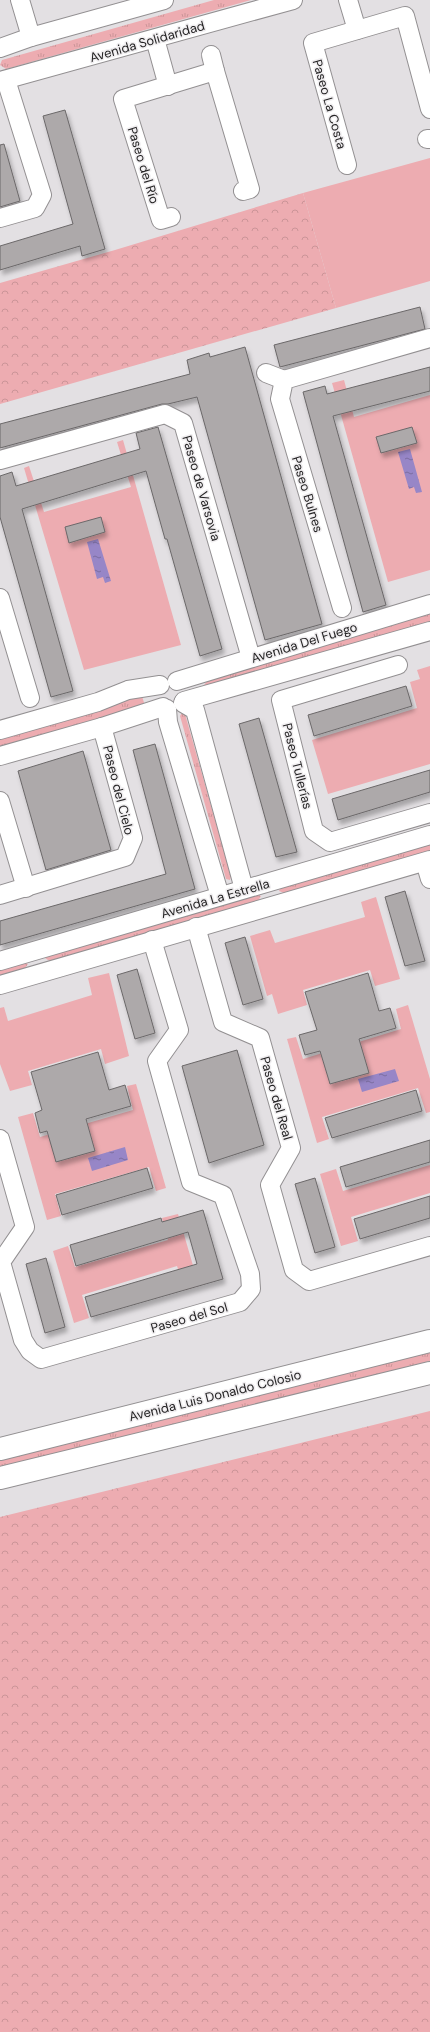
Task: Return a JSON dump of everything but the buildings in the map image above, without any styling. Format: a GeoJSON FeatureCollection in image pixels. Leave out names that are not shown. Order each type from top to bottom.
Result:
{"type":"FeatureCollection","features":[{"type":"Feature","properties":{"kind":"main road","name":"Avenida Luis Donaldo Colosio"},"geometry":{"type":"LineString","coordinates":[[0,1448],[430,1341]]}},
{"type":"Feature","properties":{"kind":"main road"},"geometry":{"type":"LineString","coordinates":[[0,1478],[430,1373]]}},
{"type":"Feature","properties":{"kind":"street"},"geometry":{"type":"LineString","coordinates":[[20,0],[29,29]]}},
{"type":"Feature","properties":{"kind":"street"},"geometry":{"type":"LineString","coordinates":[[0,48],[29,29],[124,6],[164,0]]}},
{"type":"Feature","properties":{"kind":"street","name":"Avenida Solidaridad"},"geometry":{"type":"LineString","coordinates":[[3,81],[293,0]]}},
{"type":"Feature","properties":{"kind":"street"},"geometry":{"type":"LineString","coordinates":[[349,2],[357,30]]}},
{"type":"Feature","properties":{"kind":"street","name":"Paseo La Costa"},"geometry":{"type":"LineString","coordinates":[[347,165],[311,37],[357,30],[403,9],[430,109]]}},
{"type":"Feature","properties":{"kind":"street"},"geometry":{"type":"LineString","coordinates":[[155,39],[168,86]]}},
{"type":"Feature","properties":{"kind":"street","name":"Paseo del Río"},"geometry":{"type":"LineString","coordinates":[[171,217],[161,220],[122,94],[168,86],[213,63],[250,189],[243,191]]}},
{"type":"Feature","properties":{"kind":"street"},"geometry":{"type":"LineString","coordinates":[[0,218],[34,208],[42,195],[14,104],[3,81]]}},
{"type":"Feature","properties":{"kind":"street"},"geometry":{"type":"LineString","coordinates":[[266,373],[284,380],[430,338]]}},
{"type":"Feature","properties":{"kind":"street","name":"Paseo Bulnes"},"geometry":{"type":"LineString","coordinates":[[284,380],[280,399],[342,608]]}},
{"type":"Feature","properties":{"kind":"street","name":"Paseo de Varsovia"},"geometry":{"type":"LineString","coordinates":[[0,460],[165,414],[183,423],[250,652]]}},
{"type":"Feature","properties":{"kind":"street"},"geometry":{"type":"LineString","coordinates":[[0,598],[30,698]]}},
{"type":"Feature","properties":{"kind":"street","name":"Avenida Del Fuego"},"geometry":{"type":"LineString","coordinates":[[0,730],[98,702],[128,690],[169,683],[250,652],[430,604]]}},
{"type":"Feature","properties":{"kind":"street","name":"Avenida Del Fuego"},"geometry":{"type":"LineString","coordinates":[[0,756],[104,733],[174,705],[430,631]]}},
{"type":"Feature","properties":{"kind":"street","name":"Paseo Tullerías"},"geometry":{"type":"LineString","coordinates":[[398,666],[281,700],[314,831],[330,842],[430,813]]}},
{"type":"Feature","properties":{"kind":"street"},"geometry":{"type":"LineString","coordinates":[[220,896],[168,722],[174,705],[184,688],[169,683],[157,694],[159,703],[174,705],[195,710],[244,889]]}},
{"type":"Feature","properties":{"kind":"street","name":"Paseo del Cielo"},"geometry":{"type":"LineString","coordinates":[[0,895],[125,857],[133,838],[104,733]]}},
{"type":"Feature","properties":{"kind":"street"},"geometry":{"type":"LineString","coordinates":[[0,801],[26,888]]}},
{"type":"Feature","properties":{"kind":"street","name":"Avenida La Estrella"},"geometry":{"type":"LineString","coordinates":[[0,961],[31,950],[430,836]]}},
{"type":"Feature","properties":{"kind":"street","name":"Avenida La Estrella"},"geometry":{"type":"LineString","coordinates":[[0,985],[196,927],[274,906],[429,869]]}},
{"type":"Feature","properties":{"kind":"street"},"geometry":{"type":"LineString","coordinates":[[268,883],[274,906]]}},
{"type":"Feature","properties":{"kind":"street","name":"Paseo del Real"},"geometry":{"type":"LineString","coordinates":[[196,927],[223,1022],[260,1038],[291,1148],[270,1185],[294,1270],[308,1281],[430,1246]]}},
{"type":"Feature","properties":{"kind":"street","name":"Paseo del Sol"},"geometry":{"type":"LineString","coordinates":[[0,1139],[25,1227],[1,1262],[23,1340],[30,1350],[42,1358],[240,1302],[251,1289],[250,1274],[223,1195],[191,1182],[157,1061],[179,1030],[152,940]]}},
{"type":"Feature","properties":{"kind":"street"},"geometry":{"type":"LineString","coordinates":[[31,950],[37,974]]}},
{"type":"Feature","properties":{"kind":"green space"},"geometry":{"type":"Polygon","coordinates":[[[214,0],[251,0],[6,69],[0,65],[2,60],[214,0]]]}},
{"type":"Feature","properties":{"kind":"green space"},"geometry":{"type":"Polygon","coordinates":[[[430,158],[430,281],[336,308],[303,193],[430,158]]]}},
{"type":"Feature","properties":{"kind":"green space"},"geometry":{"type":"Polygon","coordinates":[[[303,193],[336,308],[0,404],[0,283],[303,193]]]}},
{"type":"Feature","properties":{"kind":"green space"},"geometry":{"type":"Polygon","coordinates":[[[344,380],[354,417],[430,395],[430,570],[388,582],[332,383],[344,380]]]}},
{"type":"Feature","properties":{"kind":"green space"},"geometry":{"type":"Polygon","coordinates":[[[123,440],[181,645],[84,670],[24,468],[29,466],[44,512],[131,487],[117,442],[123,440]]]}},
{"type":"Feature","properties":{"kind":"green space"},"geometry":{"type":"Polygon","coordinates":[[[430,614],[430,624],[208,688],[204,685],[208,680],[430,614]]]}},
{"type":"Feature","properties":{"kind":"green space"},"geometry":{"type":"Polygon","coordinates":[[[430,666],[430,764],[328,794],[312,740],[417,708],[410,682],[420,679],[417,670],[430,666]]]}},
{"type":"Feature","properties":{"kind":"green space"},"geometry":{"type":"Polygon","coordinates":[[[142,696],[145,706],[0,748],[0,737],[142,696]]]}},
{"type":"Feature","properties":{"kind":"green space"},"geometry":{"type":"Polygon","coordinates":[[[182,713],[185,714],[231,876],[230,880],[226,879],[180,716],[182,713]]]}},
{"type":"Feature","properties":{"kind":"green space"},"geometry":{"type":"Polygon","coordinates":[[[430,843],[430,851],[284,893],[279,891],[282,885],[430,843]]]}},
{"type":"Feature","properties":{"kind":"green space"},"geometry":{"type":"Polygon","coordinates":[[[256,894],[261,896],[258,901],[51,962],[45,958],[47,954],[256,894]]]}},
{"type":"Feature","properties":{"kind":"green space"},"geometry":{"type":"Polygon","coordinates":[[[376,897],[400,979],[375,986],[370,970],[303,990],[307,1005],[278,1014],[272,994],[267,996],[250,936],[270,930],[275,943],[365,917],[361,902],[376,897]]]}},
{"type":"Feature","properties":{"kind":"green space"},"geometry":{"type":"Polygon","coordinates":[[[24,962],[28,964],[25,968],[0,975],[0,969],[24,962]]]}},
{"type":"Feature","properties":{"kind":"green space"},"geometry":{"type":"Polygon","coordinates":[[[109,973],[129,1056],[105,1064],[101,1049],[28,1071],[32,1085],[10,1091],[0,1064],[0,1008],[4,1007],[8,1021],[92,995],[88,978],[109,973]]]}},
{"type":"Feature","properties":{"kind":"green space"},"geometry":{"type":"Polygon","coordinates":[[[408,1005],[430,1079],[430,1112],[426,1113],[418,1088],[322,1117],[329,1139],[317,1143],[287,1039],[296,1037],[303,1059],[401,1029],[396,1009],[408,1005]]]}},
{"type":"Feature","properties":{"kind":"green space"},"geometry":{"type":"Polygon","coordinates":[[[136,1084],[166,1188],[156,1191],[149,1167],[55,1194],[61,1216],[47,1220],[18,1117],[33,1113],[40,1137],[133,1110],[127,1086],[136,1084]]]}},
{"type":"Feature","properties":{"kind":"green space"},"geometry":{"type":"Polygon","coordinates":[[[430,1165],[430,1193],[351,1217],[358,1241],[341,1246],[320,1174],[336,1169],[343,1191],[430,1165]]]}},
{"type":"Feature","properties":{"kind":"green space"},"geometry":{"type":"Polygon","coordinates":[[[178,1214],[199,1286],[185,1290],[177,1266],[82,1295],[89,1318],[74,1323],[53,1251],[68,1246],[75,1267],[168,1240],[162,1218],[178,1214]]]}},
{"type":"Feature","properties":{"kind":"green space"},"geometry":{"type":"Polygon","coordinates":[[[430,1349],[430,1361],[0,1469],[0,1458],[430,1349]]]}},
{"type":"Feature","properties":{"kind":"green space"},"geometry":{"type":"Polygon","coordinates":[[[430,1411],[430,2032],[0,2032],[0,1517],[430,1411]]]}},
{"type":"Feature","properties":{"kind":"water"},"geometry":{"type":"Polygon","coordinates":[[[410,449],[422,492],[416,493],[414,487],[409,489],[398,452],[410,449]]]}},
{"type":"Feature","properties":{"kind":"water"},"geometry":{"type":"Polygon","coordinates":[[[98,539],[111,581],[105,583],[103,577],[97,579],[87,542],[98,539]]]}},
{"type":"Feature","properties":{"kind":"water"},"geometry":{"type":"Polygon","coordinates":[[[395,1069],[399,1081],[362,1092],[358,1079],[395,1069]]]}},
{"type":"Feature","properties":{"kind":"water"},"geometry":{"type":"Polygon","coordinates":[[[125,1147],[128,1160],[92,1171],[88,1158],[125,1147]]]}}]}
